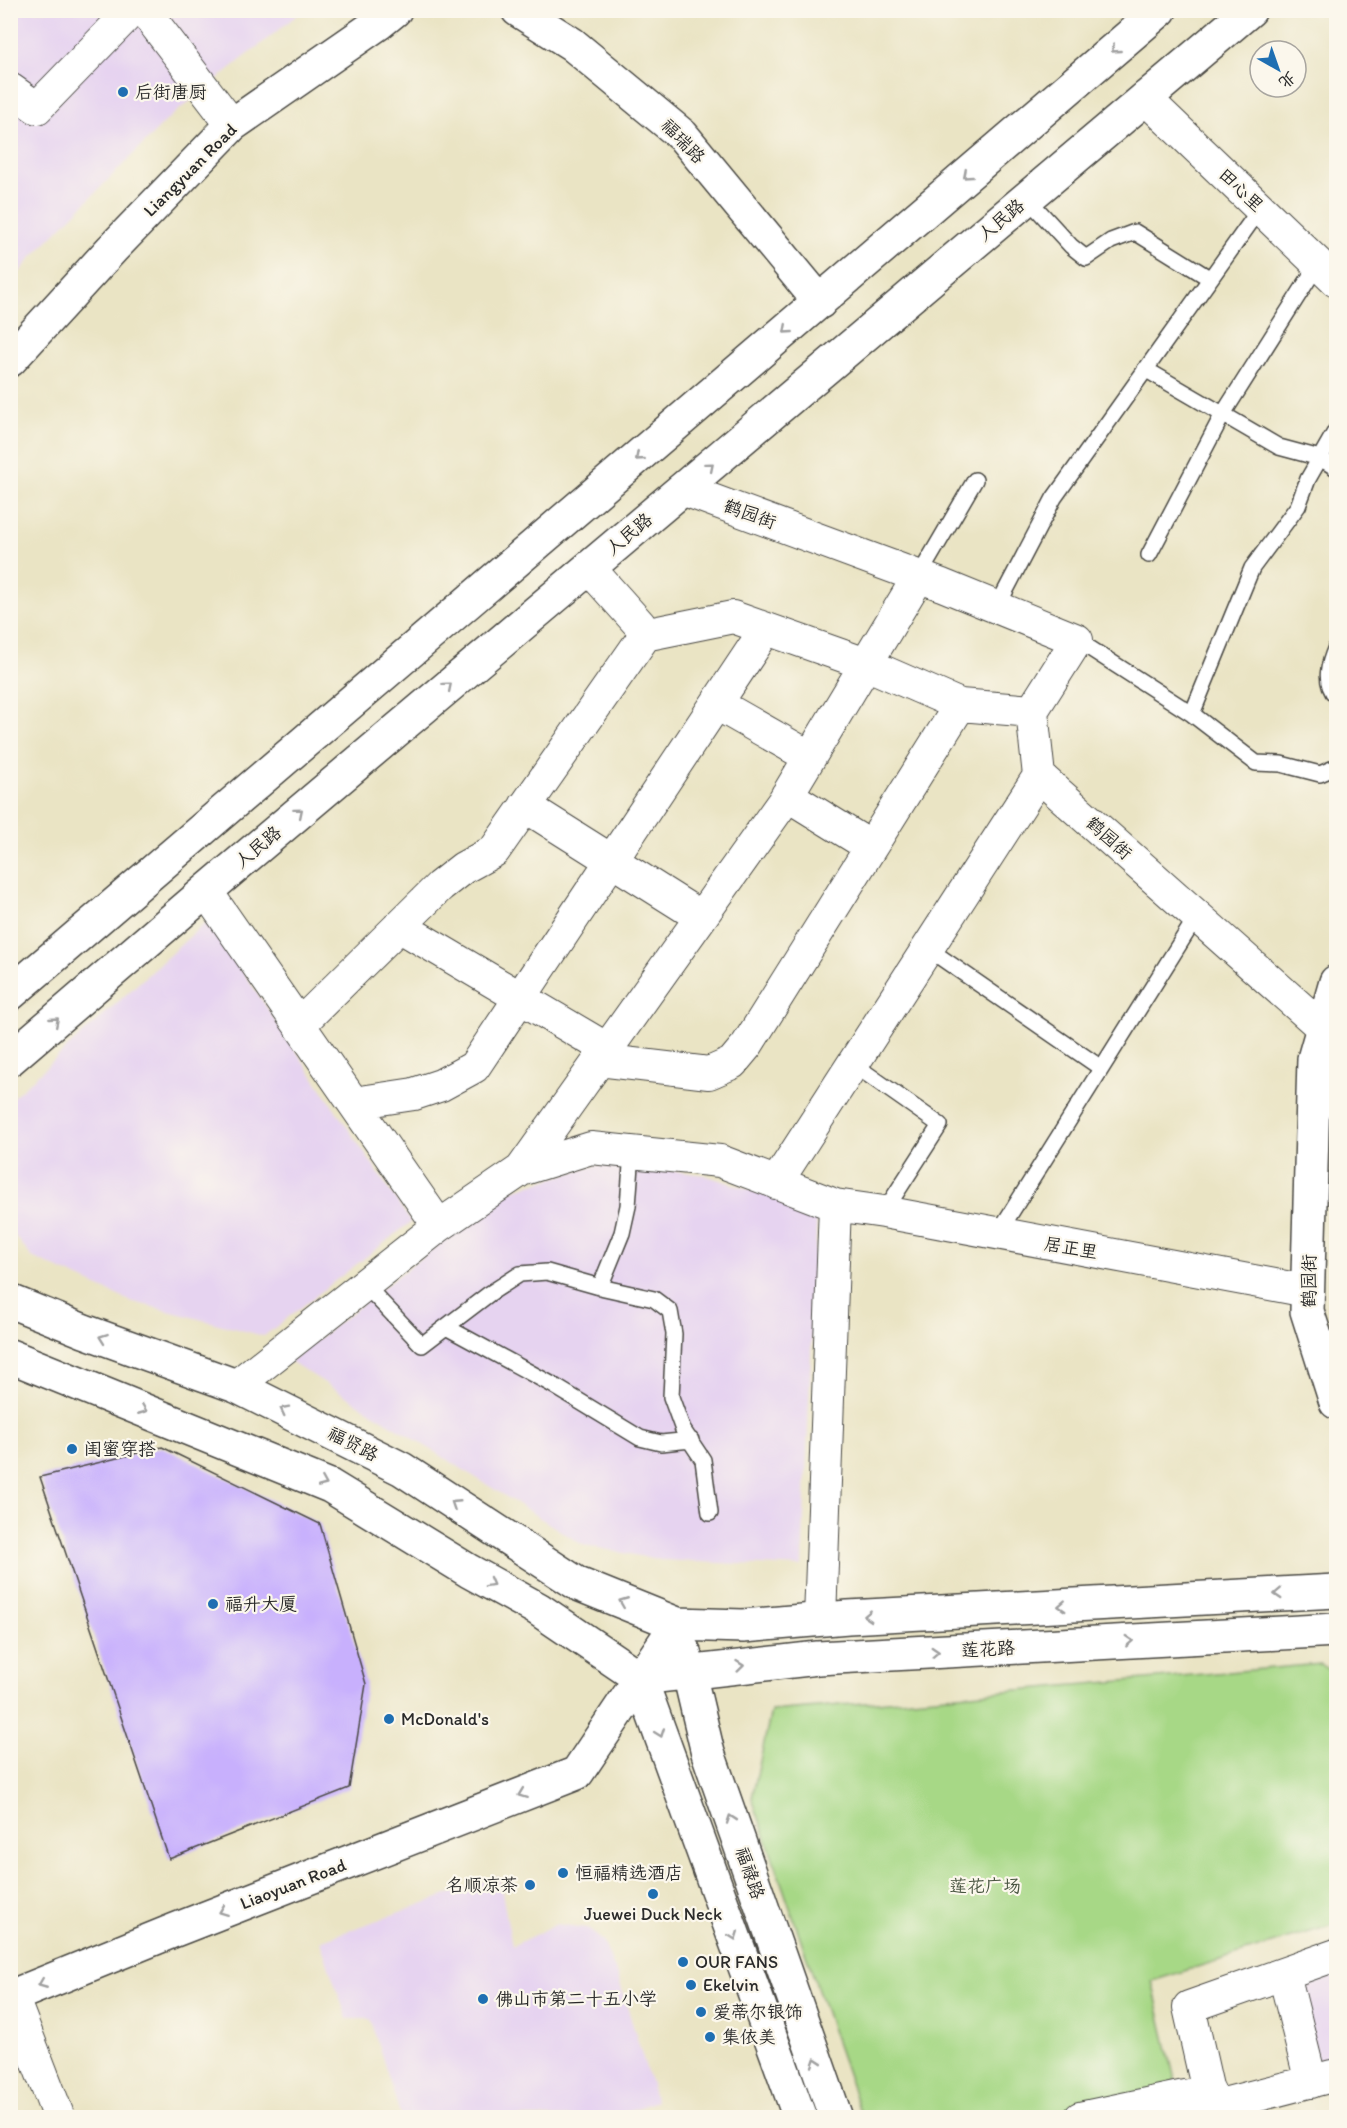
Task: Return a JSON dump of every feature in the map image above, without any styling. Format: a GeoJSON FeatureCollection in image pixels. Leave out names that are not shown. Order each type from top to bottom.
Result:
{"type":"FeatureCollection","features":[{"type":"Feature","properties":{"kind":"main road","name":"Liangyuan Road"},"geometry":{"type":"LineString","coordinates":[[10,360],[112,249],[232,125],[380,23],[395,10]]}},
{"type":"Feature","properties":{"kind":"main road","name":"福瑞路"},"geometry":{"type":"LineString","coordinates":[[518,10],[572,44],[682,135],[820,302]]}},
{"type":"Feature","properties":{"kind":"main road"},"geometry":{"type":"LineString","coordinates":[[10,994],[1160,10]]}},
{"type":"Feature","properties":{"kind":"main road","name":"人民路"},"geometry":{"type":"LineString","coordinates":[[10,1059],[1250,10]]}},
{"type":"Feature","properties":{"kind":"main road"},"geometry":{"type":"LineString","coordinates":[[1323,1028],[1336,982]]}},
{"type":"Feature","properties":{"kind":"main road","name":"鹤园街"},"geometry":{"type":"LineString","coordinates":[[1323,1028],[1314,1059],[1307,1311],[1336,1402]]}},
{"type":"Feature","properties":{"kind":"main road","name":"福贤路"},"geometry":{"type":"LineString","coordinates":[[10,1301],[84,1331],[236,1386],[402,1469],[578,1584],[677,1624]]}},
{"type":"Feature","properties":{"kind":"main road"},"geometry":{"type":"LineString","coordinates":[[10,1356],[330,1486],[469,1571],[538,1609],[640,1678],[677,1624],[743,1626],[820,1619],[1336,1591]]}},
{"type":"Feature","properties":{"kind":"main road","name":"福禄路"},"geometry":{"type":"LineString","coordinates":[[677,1624],[708,1753],[836,2118]]}},
{"type":"Feature","properties":{"kind":"main road","name":"莲花路"},"geometry":{"type":"LineString","coordinates":[[640,1678],[818,1658],[1336,1630]]}},
{"type":"Feature","properties":{"kind":"main road","name":"Liaoyuan Road"},"geometry":{"type":"LineString","coordinates":[[11,1996],[175,1929],[577,1773],[640,1678]]}},
{"type":"Feature","properties":{"kind":"main road","name":"福禄路"},"geometry":{"type":"LineString","coordinates":[[640,1678],[800,2118]]}},
{"type":"Feature","properties":{"kind":"street"},"geometry":{"type":"LineString","coordinates":[[10,89],[37,108],[132,10]]}},
{"type":"Feature","properties":{"kind":"street"},"geometry":{"type":"LineString","coordinates":[[144,10],[232,125]]}},
{"type":"Feature","properties":{"kind":"street","name":"田心里"},"geometry":{"type":"LineString","coordinates":[[1145,99],[1327,273]]}},
{"type":"Feature","properties":{"kind":"street","name":"鹤园街"},"geometry":{"type":"LineString","coordinates":[[682,489],[919,576],[1077,640]]}},
{"type":"Feature","properties":{"kind":"street"},"geometry":{"type":"LineString","coordinates":[[589,568],[640,625],[644,634]]}},
{"type":"Feature","properties":{"kind":"street"},"geometry":{"type":"LineString","coordinates":[[236,1386],[440,1226],[521,1170],[788,795],[919,576]]}},
{"type":"Feature","properties":{"kind":"street"},"geometry":{"type":"LineString","coordinates":[[299,1025],[440,886],[463,868],[494,851],[644,634],[733,617],[866,664],[960,705],[1032,711]]}},
{"type":"Feature","properties":{"kind":"street"},"geometry":{"type":"LineString","coordinates":[[354,1103],[414,1094],[441,1085],[474,1067],[766,629]]}},
{"type":"Feature","properties":{"kind":"street"},"geometry":{"type":"LineString","coordinates":[[776,1183],[1039,776],[1032,711],[1077,640]]}},
{"type":"Feature","properties":{"kind":"street"},"geometry":{"type":"LineString","coordinates":[[717,704],[810,757]]}},
{"type":"Feature","properties":{"kind":"street"},"geometry":{"type":"LineString","coordinates":[[399,926],[521,998],[603,1055],[709,1073],[732,1063],[747,1045],[960,705]]}},
{"type":"Feature","properties":{"kind":"street","name":"鹤园街"},"geometry":{"type":"LineString","coordinates":[[1039,776],[1323,1028]]}},
{"type":"Feature","properties":{"kind":"street"},"geometry":{"type":"LineString","coordinates":[[788,795],[871,847]]}},
{"type":"Feature","properties":{"kind":"street"},"geometry":{"type":"LineString","coordinates":[[525,806],[701,917]]}},
{"type":"Feature","properties":{"kind":"street"},"geometry":{"type":"LineString","coordinates":[[206,891],[440,1226]]}},
{"type":"Feature","properties":{"kind":"street","name":"居正里"},"geometry":{"type":"LineString","coordinates":[[521,1170],[591,1148],[720,1161],[835,1205],[885,1212],[997,1235],[1307,1291]]}},
{"type":"Feature","properties":{"kind":"street"},"geometry":{"type":"LineString","coordinates":[[820,1619],[835,1205]]}},
{"type":"Feature","properties":{"kind":"street"},"geometry":{"type":"LineString","coordinates":[[1211,2105],[1189,2007],[1336,1956]]}},
{"type":"Feature","properties":{"kind":"street"},"geometry":{"type":"LineString","coordinates":[[1080,2118],[1211,2105],[1322,2079],[1284,1974]]}},
{"type":"Feature","properties":{"kind":"street"},"geometry":{"type":"LineString","coordinates":[[11,1996],[59,2118]]}},
{"type":"Feature","properties":{"kind":"lane"},"geometry":{"type":"LineString","coordinates":[[1028,198],[1071,246],[1086,258],[1111,241],[1135,232],[1209,278]]}},
{"type":"Feature","properties":{"kind":"lane"},"geometry":{"type":"LineString","coordinates":[[997,607],[1054,498],[1260,208]]}},
{"type":"Feature","properties":{"kind":"lane"},"geometry":{"type":"LineString","coordinates":[[1149,555],[1223,414],[1327,273]]}},
{"type":"Feature","properties":{"kind":"lane"},"geometry":{"type":"LineString","coordinates":[[1145,369],[1279,447],[1320,458],[1336,468]]}},
{"type":"Feature","properties":{"kind":"lane"},"geometry":{"type":"LineString","coordinates":[[1192,714],[1252,568],[1298,506],[1308,479],[1336,430]]}},
{"type":"Feature","properties":{"kind":"lane"},"geometry":{"type":"LineString","coordinates":[[919,576],[975,480]]}},
{"type":"Feature","properties":{"kind":"lane"},"geometry":{"type":"LineString","coordinates":[[1077,640],[1192,714],[1256,763],[1281,764],[1320,774],[1336,767]]}},
{"type":"Feature","properties":{"kind":"lane"},"geometry":{"type":"LineString","coordinates":[[1336,647],[1328,664],[1331,690],[1336,696]]}},
{"type":"Feature","properties":{"kind":"lane"},"geometry":{"type":"LineString","coordinates":[[997,1235],[1197,916]]}},
{"type":"Feature","properties":{"kind":"lane"},"geometry":{"type":"LineString","coordinates":[[927,948],[1101,1068]]}},
{"type":"Feature","properties":{"kind":"lane"},"geometry":{"type":"LineString","coordinates":[[853,1064],[940,1125],[885,1212]]}},
{"type":"Feature","properties":{"kind":"lane"},"geometry":{"type":"LineString","coordinates":[[600,1287],[622,1233],[628,1206],[633,1152]]}},
{"type":"Feature","properties":{"kind":"lane"},"geometry":{"type":"LineString","coordinates":[[364,1285],[422,1345],[489,1294],[520,1274],[547,1272],[654,1299],[670,1311],[674,1334],[671,1397],[683,1430],[704,1460],[710,1513]]}},
{"type":"Feature","properties":{"kind":"lane"},"geometry":{"type":"LineString","coordinates":[[446,1327],[551,1384],[640,1438],[662,1443],[691,1440]]}},
{"type":"Feature","properties":{"kind":"shaded area"},"geometry":{"type":"Polygon","coordinates":[[[11,11],[302,11],[170,117],[31,258],[11,283],[11,11]]]}},
{"type":"Feature","properties":{"kind":"shaded area"},"geometry":{"type":"Polygon","coordinates":[[[208,920],[411,1222],[264,1336],[130,1301],[32,1257],[11,1231],[11,1099],[208,920]]]}},
{"type":"Feature","properties":{"kind":"shaded area"},"geometry":{"type":"Polygon","coordinates":[[[609,1162],[704,1175],[817,1211],[802,1567],[660,1560],[583,1545],[290,1361],[505,1192],[609,1162]]]}},
{"type":"Feature","properties":{"kind":"shaded area","name":"佛山市第二十五小学"},"geometry":{"type":"Polygon","coordinates":[[[499,1876],[512,1946],[557,1924],[587,1928],[603,1941],[619,1980],[656,2101],[613,2117],[401,2117],[370,2019],[347,2019],[320,1941],[499,1876]]]}},
{"type":"Feature","properties":{"kind":"shaded area"},"geometry":{"type":"Polygon","coordinates":[[[1336,1968],[1336,2060],[1316,2067],[1295,1983],[1336,1968]]]}},
{"type":"Feature","properties":{"kind":"green space","name":"莲花广场"},"geometry":{"type":"Polygon","coordinates":[[[1321,1664],[1336,1675],[1336,1924],[1152,1981],[1177,2089],[1048,2117],[862,2117],[752,1798],[771,1711],[1321,1664]]]}},
{"type":"Feature","properties":{"kind":"building","name":"福升大厦"},"geometry":{"type":"Polygon","coordinates":[[[162,1447],[320,1524],[366,1684],[349,1788],[169,1859],[40,1477],[162,1447]]]}},
{"type":"Feature","properties":{"kind":"place","name":"后街唐厨"},"geometry":{"type":"Point","coordinates":[123,92]}},
{"type":"Feature","properties":{"kind":"place","name":"闺蜜穿搭"},"geometry":{"type":"Point","coordinates":[72,1449]}},
{"type":"Feature","properties":{"kind":"place","name":"福升大厦"},"geometry":{"type":"Point","coordinates":[213,1604]}},
{"type":"Feature","properties":{"kind":"place","name":"McDonald's"},"geometry":{"type":"Point","coordinates":[389,1719]}},
{"type":"Feature","properties":{"kind":"place","name":"恒福精选酒店"},"geometry":{"type":"Point","coordinates":[563,1873]}},
{"type":"Feature","properties":{"kind":"place","name":"名顺凉茶"},"geometry":{"type":"Point","coordinates":[530,1885]}},
{"type":"Feature","properties":{"kind":"place","name":"Juewei Duck Neck"},"geometry":{"type":"Point","coordinates":[653,1894]}},
{"type":"Feature","properties":{"kind":"place","name":"OUR FANS"},"geometry":{"type":"Point","coordinates":[683,1962]}},
{"type":"Feature","properties":{"kind":"place","name":"Ekelvin"},"geometry":{"type":"Point","coordinates":[691,1985]}},
{"type":"Feature","properties":{"kind":"place","name":"佛山市第二十五小学"},"geometry":{"type":"Point","coordinates":[483,1999]}},
{"type":"Feature","properties":{"kind":"place","name":"爱蒂尔银饰"},"geometry":{"type":"Point","coordinates":[701,2012]}},
{"type":"Feature","properties":{"kind":"place","name":"集依美"},"geometry":{"type":"Point","coordinates":[710,2037]}}]}
